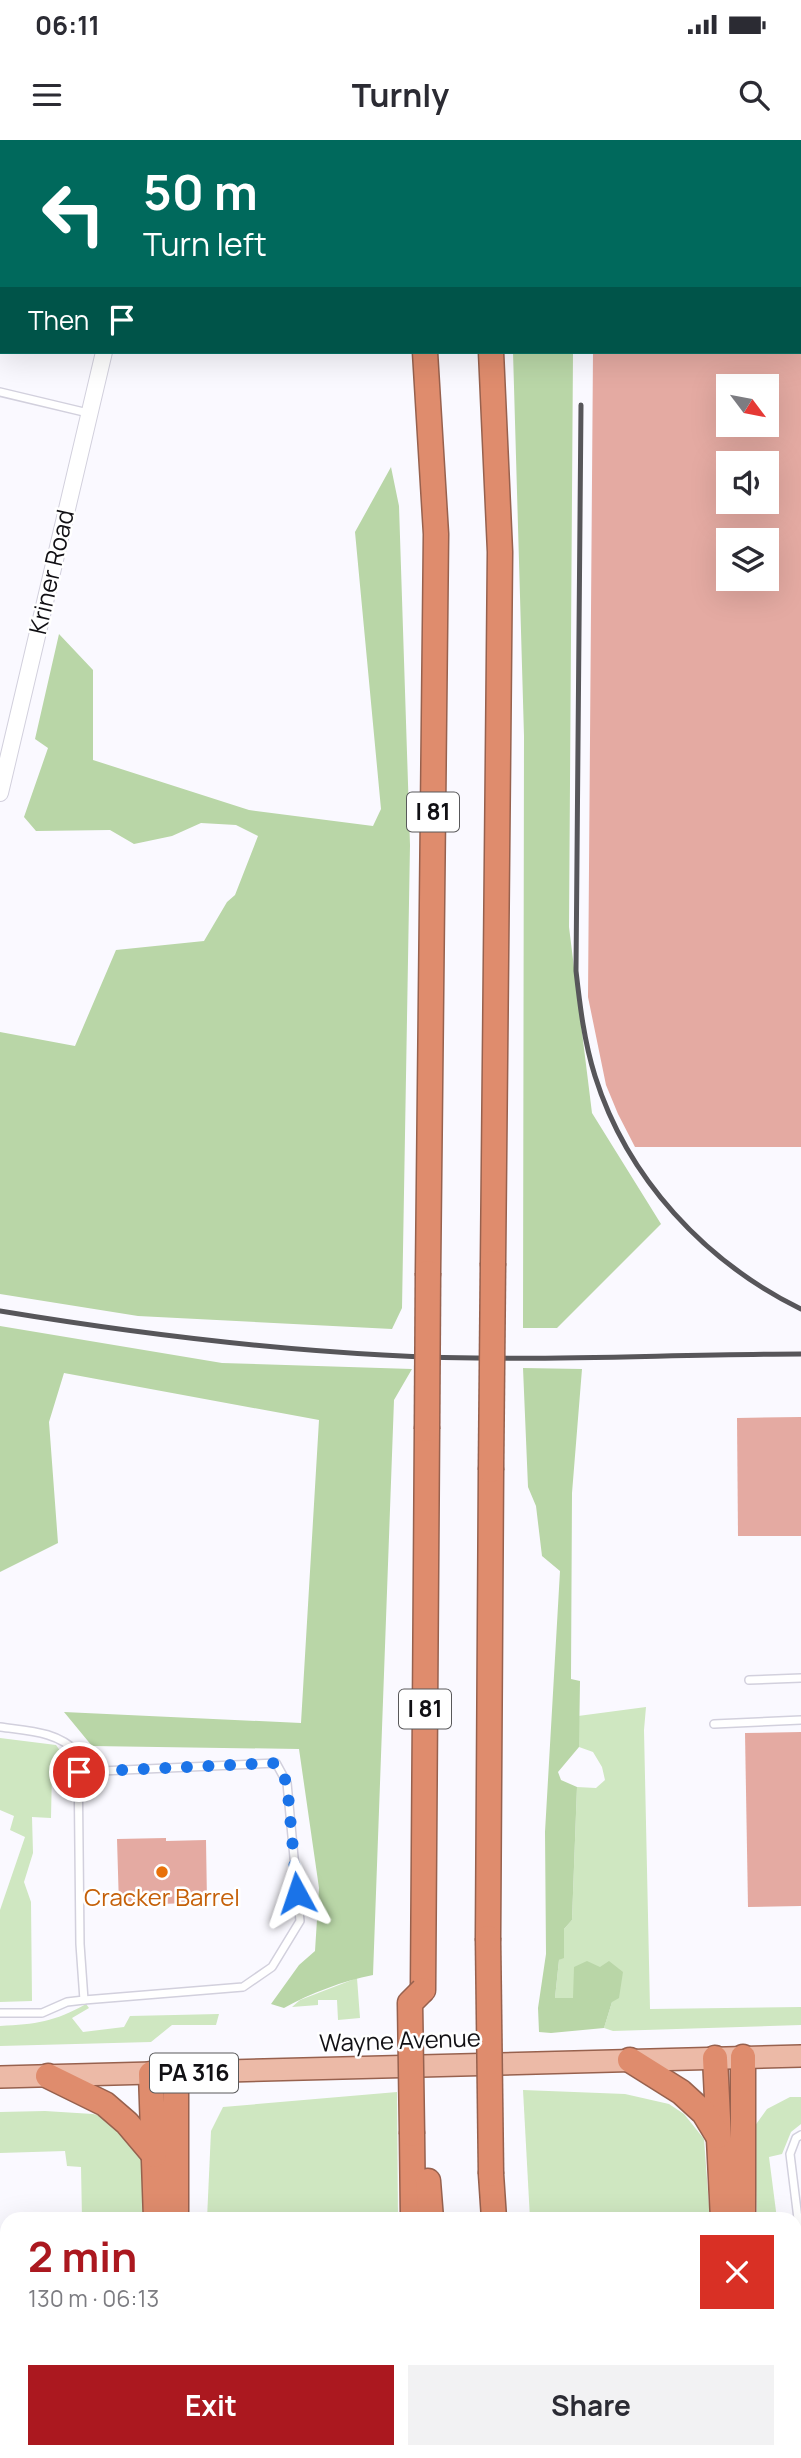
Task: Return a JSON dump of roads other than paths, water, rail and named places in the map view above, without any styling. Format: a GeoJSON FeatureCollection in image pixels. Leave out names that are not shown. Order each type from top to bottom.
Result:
{"type":"FeatureCollection","features":[{"type":"Feature","properties":{"kind":"highway","name":"I 81"},"geometry":{"type":"LineString","coordinates":[[425,354],[436,534],[423,1990],[418,2135],[430,2212]]}},
{"type":"Feature","properties":{"kind":"highway"},"geometry":{"type":"LineString","coordinates":[[491,354],[500,552],[488,1938],[494,2212]]}},
{"type":"Feature","properties":{"kind":"highway"},"geometry":{"type":"LineString","coordinates":[[743,2057],[743,2212]]}},
{"type":"Feature","properties":{"kind":"highway"},"geometry":{"type":"LineString","coordinates":[[715,2058],[723,2212]]}},
{"type":"Feature","properties":{"kind":"highway"},"geometry":{"type":"LineString","coordinates":[[630,2060],[681,2092],[704,2113],[719,2137]]}},
{"type":"Feature","properties":{"kind":"highway"},"geometry":{"type":"LineString","coordinates":[[151,2074],[156,2212]]}},
{"type":"Feature","properties":{"kind":"highway"},"geometry":{"type":"LineString","coordinates":[[176,2074],[176,2212]]}},
{"type":"Feature","properties":{"kind":"highway"},"geometry":{"type":"LineString","coordinates":[[48,2076],[105,2104],[127,2123],[154,2155]]}},
{"type":"Feature","properties":{"kind":"highway"},"geometry":{"type":"LineString","coordinates":[[413,2212],[418,2135]]}},
{"type":"Feature","properties":{"kind":"main road","name":"Wayne Avenue"},"geometry":{"type":"LineString","coordinates":[[0,2077],[801,2056]]}},
{"type":"Feature","properties":{"kind":"street","name":"Kriner Road"},"geometry":{"type":"LineString","coordinates":[[0,793],[104,354]]}},
{"type":"Feature","properties":{"kind":"lane"},"geometry":{"type":"LineString","coordinates":[[0,392],[89,413]]}},
{"type":"Feature","properties":{"kind":"lane"},"geometry":{"type":"LineString","coordinates":[[749,1680],[801,1678]]}},
{"type":"Feature","properties":{"kind":"lane"},"geometry":{"type":"LineString","coordinates":[[714,1724],[801,1720]]}},
{"type":"Feature","properties":{"kind":"lane"},"geometry":{"type":"LineString","coordinates":[[0,1727],[52,1735],[70,1744],[78,1753],[80,1944],[84,2000]]}},
{"type":"Feature","properties":{"kind":"lane"},"geometry":{"type":"LineString","coordinates":[[0,2013],[42,2013],[67,2002],[243,1987],[272,1968],[300,1921],[287,1783],[276,1763],[79,1772]]}},
{"type":"Feature","properties":{"kind":"lane"},"geometry":{"type":"LineString","coordinates":[[797,2212],[790,2154],[796,2138],[801,2135]]}},
{"type":"Feature","properties":{"kind":"railway"},"geometry":{"type":"LineString","coordinates":[[581,405],[576,971],[588,1050],[609,1113],[627,1149],[674,1213],[702,1242],[733,1267],[766,1290],[801,1309]]}},
{"type":"Feature","properties":{"kind":"railway"},"geometry":{"type":"LineString","coordinates":[[0,1311],[191,1338],[383,1355],[540,1358],[801,1354]]}},
{"type":"Feature","properties":{"kind":"place","name":"Cracker Barrel"},"geometry":{"type":"Point","coordinates":[162,1872]}}]}
